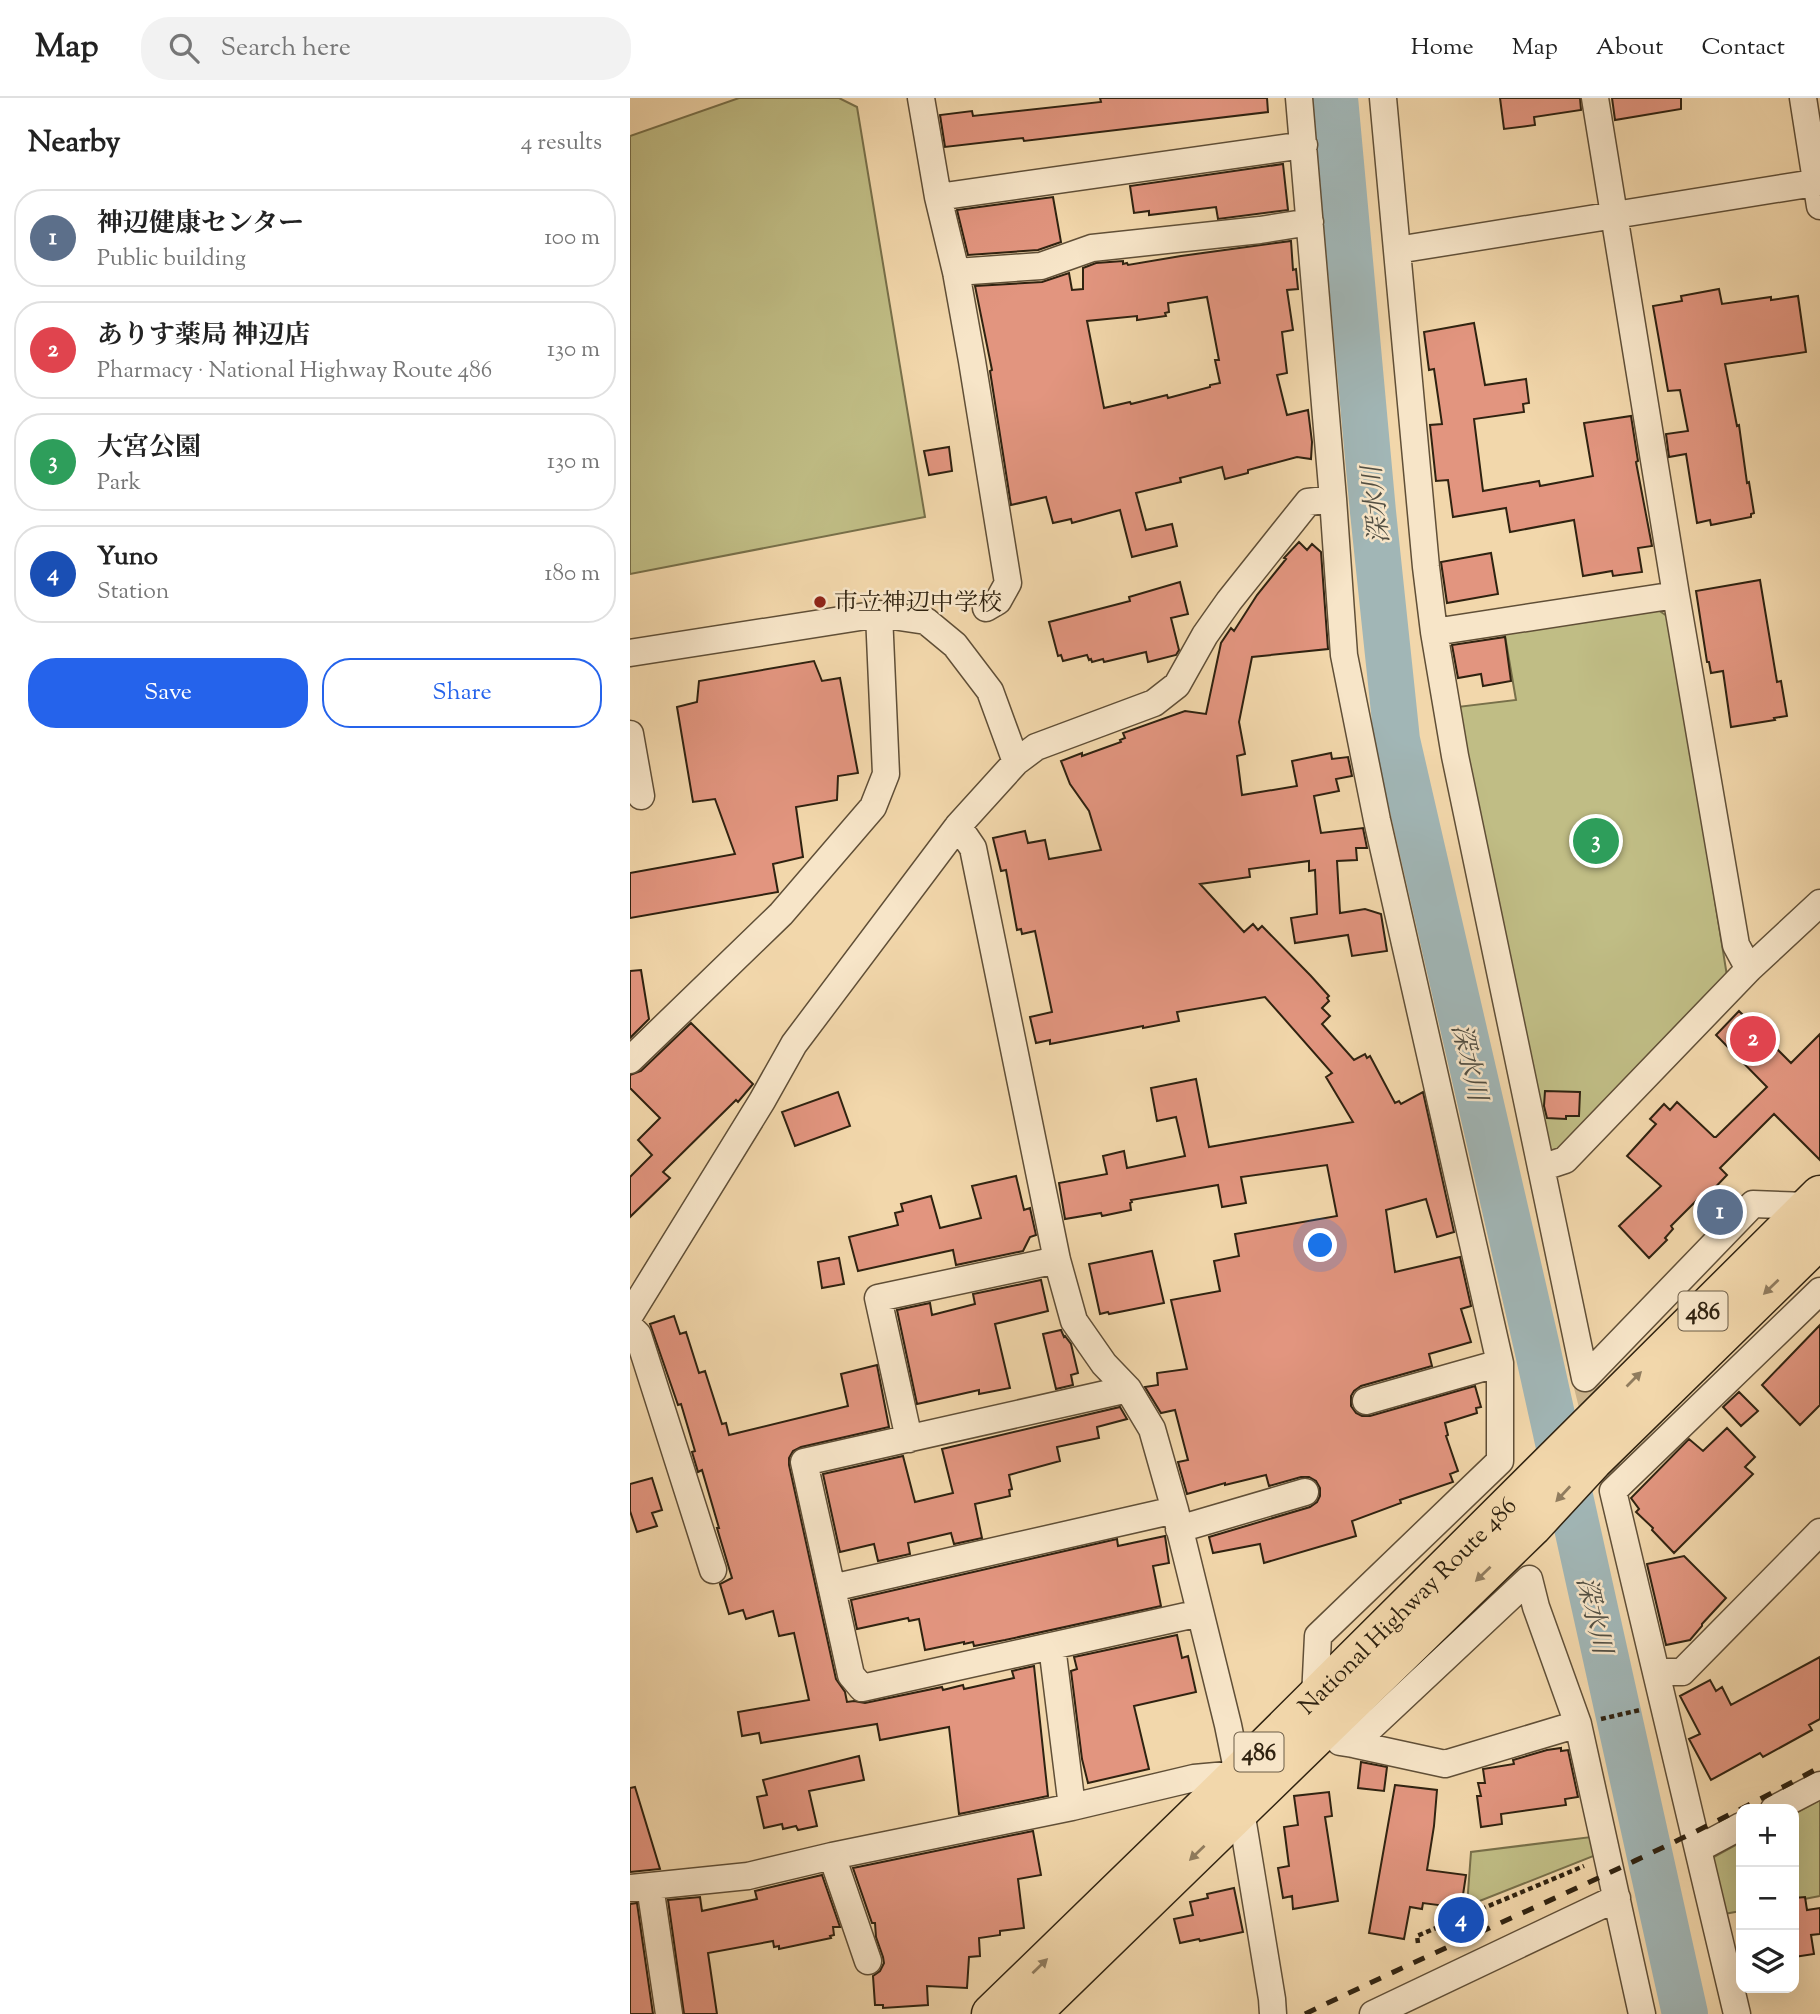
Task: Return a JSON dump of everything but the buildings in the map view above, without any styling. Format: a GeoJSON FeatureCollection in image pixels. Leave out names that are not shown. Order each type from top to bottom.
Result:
{"type":"FeatureCollection","features":[{"type":"Feature","properties":{"kind":"highway","name":"National Highway Route 486"},"geometry":{"type":"LineString","coordinates":[[991,2014],[1239,1792],[1313,1740],[1532,1527],[1589,1444],[1816,1213]]}},
{"type":"Feature","properties":{"kind":"highway","name":"National Highway Route 486"},"geometry":{"type":"LineString","coordinates":[[1031,2014],[1239,1792],[1315,1696],[1525,1488],[1589,1444]]}},
{"type":"Feature","properties":{"kind":"street"},"geometry":{"type":"LineString","coordinates":[[921,98],[938,197],[956,272],[1007,583],[998,601],[986,608]]}},
{"type":"Feature","properties":{"kind":"street"},"geometry":{"type":"LineString","coordinates":[[1299,98],[1344,655],[1377,820],[1500,1363],[1500,1461],[1318,1636],[1315,1696]]}},
{"type":"Feature","properties":{"kind":"street"},"geometry":{"type":"LineString","coordinates":[[1383,98],[1434,632],[1455,756],[1585,1378],[1753,1204],[1816,1213]]}},
{"type":"Feature","properties":{"kind":"street"},"geometry":{"type":"LineString","coordinates":[[1595,98],[1736,945],[1749,969]]}},
{"type":"Feature","properties":{"kind":"street"},"geometry":{"type":"LineString","coordinates":[[1397,250],[1616,215],[1819,190],[1803,98]]}},
{"type":"Feature","properties":{"kind":"street"},"geometry":{"type":"LineString","coordinates":[[938,197],[1304,145]]}},
{"type":"Feature","properties":{"kind":"street"},"geometry":{"type":"LineString","coordinates":[[956,272],[1041,266],[1092,248],[1310,222]]}},
{"type":"Feature","properties":{"kind":"street"},"geometry":{"type":"LineString","coordinates":[[630,1315],[762,1101],[794,1044],[958,825],[1016,762],[1036,747],[1154,703],[1177,685],[1205,635],[1229,601],[1308,502],[1333,499]]}},
{"type":"Feature","properties":{"kind":"street"},"geometry":{"type":"LineString","coordinates":[[1434,632],[1676,595]]}},
{"type":"Feature","properties":{"kind":"street"},"geometry":{"type":"LineString","coordinates":[[630,653],[879,614],[926,621],[955,645],[990,691],[1016,762]]}},
{"type":"Feature","properties":{"kind":"street"},"geometry":{"type":"LineString","coordinates":[[630,1060],[781,914],[873,807],[886,774],[879,614]]}},
{"type":"Feature","properties":{"kind":"street"},"geometry":{"type":"LineString","coordinates":[[630,734],[641,796]]}},
{"type":"Feature","properties":{"kind":"street"},"geometry":{"type":"LineString","coordinates":[[958,825],[973,848],[1057,1260],[1074,1321],[1104,1364],[1128,1389],[1152,1429],[1177,1520],[1228,1725],[1273,2014]]}},
{"type":"Feature","properties":{"kind":"street"},"geometry":{"type":"LineString","coordinates":[[1541,1168],[1565,1160],[1749,969],[1820,903]]}},
{"type":"Feature","properties":{"kind":"street"},"geometry":{"type":"LineString","coordinates":[[909,1439],[878,1298],[1057,1260]]}},
{"type":"Feature","properties":{"kind":"street"},"geometry":{"type":"LineString","coordinates":[[1737,2014],[1613,1491],[1820,1291]]}},
{"type":"Feature","properties":{"kind":"street"},"geometry":{"type":"LineString","coordinates":[[630,1327],[638,1335],[713,1570]]}},
{"type":"Feature","properties":{"kind":"street"},"geometry":{"type":"LineString","coordinates":[[1366,1401],[1500,1363]]}},
{"type":"Feature","properties":{"kind":"street"},"geometry":{"type":"LineString","coordinates":[[1128,1389],[804,1462],[851,1675],[862,1688],[1200,1613]]}},
{"type":"Feature","properties":{"kind":"street"},"geometry":{"type":"LineString","coordinates":[[832,1588],[1305,1492]]}},
{"type":"Feature","properties":{"kind":"street"},"geometry":{"type":"LineString","coordinates":[[1657,1672],[1682,1671],[1820,1532]]}},
{"type":"Feature","properties":{"kind":"street"},"geometry":{"type":"LineString","coordinates":[[1353,1744],[1529,1579],[1536,1607],[1587,1722],[1608,1856],[1642,2014]]}},
{"type":"Feature","properties":{"kind":"street"},"geometry":{"type":"LineString","coordinates":[[1052,1646],[1072,1807]]}},
{"type":"Feature","properties":{"kind":"street"},"geometry":{"type":"LineString","coordinates":[[1313,1740],[1353,1744],[1445,1764],[1587,1722]]}},
{"type":"Feature","properties":{"kind":"street"},"geometry":{"type":"LineString","coordinates":[[669,2014],[640,1887],[748,1876],[1072,1807],[1194,1778],[1239,1792]]}},
{"type":"Feature","properties":{"kind":"street"},"geometry":{"type":"LineString","coordinates":[[1784,1804],[1820,1785]]}},
{"type":"Feature","properties":{"kind":"street"},"geometry":{"type":"LineString","coordinates":[[1698,1849],[1736,1829]]}},
{"type":"Feature","properties":{"kind":"street"},"geometry":{"type":"LineString","coordinates":[[832,1856],[868,1961]]}},
{"type":"Feature","properties":{"kind":"street"},"geometry":{"type":"LineString","coordinates":[[1373,2014],[1617,1898]]}},
{"type":"Feature","properties":{"kind":"path"},"geometry":{"type":"LineString","coordinates":[[1587,1722],[1642,1710]]}},
{"type":"Feature","properties":{"kind":"path"},"geometry":{"type":"LineString","coordinates":[[1418,1943],[1417,1936],[1608,1856]]}},
{"type":"Feature","properties":{"kind":"shaded area"},"geometry":{"type":"Polygon","coordinates":[[[739,98],[839,98],[857,107],[925,517],[630,574],[630,136],[739,98]]]}},
{"type":"Feature","properties":{"kind":"shaded area"},"geometry":{"type":"Polygon","coordinates":[[[1652,606],[1670,618],[1727,976],[1562,1150],[1550,1151],[1457,707],[1516,700],[1504,630],[1652,606]]]}},
{"type":"Feature","properties":{"kind":"shaded area"},"geometry":{"type":"Polygon","coordinates":[[[1820,1800],[1820,1896],[1799,1900],[1799,1867],[1799,1811],[1820,1800]]]}},
{"type":"Feature","properties":{"kind":"shaded area"},"geometry":{"type":"Polygon","coordinates":[[[1591,1837],[1596,1855],[1467,1906],[1471,1852],[1591,1837]]]}},
{"type":"Feature","properties":{"kind":"shaded area"},"geometry":{"type":"Polygon","coordinates":[[[1736,1845],[1736,1912],[1724,1914],[1710,1859],[1736,1845]]]}},
{"type":"Feature","properties":{"kind":"waterway","name":"深水川"},"geometry":{"type":"LineString","coordinates":[[1335,98],[1397,740],[1536,1343],[1685,2014]]}},
{"type":"Feature","properties":{"kind":"tunnel"},"geometry":{"type":"LineString","coordinates":[[1585,1378],[1613,1491]]}},
{"type":"Feature","properties":{"kind":"railway"},"geometry":{"type":"LineString","coordinates":[[1305,2014],[1629,1864],[1820,1767]]}},
{"type":"Feature","properties":{"kind":"place","name":"市立神辺中学校"},"geometry":{"type":"Point","coordinates":[820,602]}},
{"type":"Feature","properties":{"kind":"place","name":"大宮公園"},"geometry":{"type":"Point","coordinates":[1596,841]}},
{"type":"Feature","properties":{"kind":"place","name":"ありす薬局 神辺店"},"geometry":{"type":"Point","coordinates":[1753,1039]}},
{"type":"Feature","properties":{"kind":"place","name":"神辺健康センター"},"geometry":{"type":"Point","coordinates":[1720,1212]}},
{"type":"Feature","properties":{"kind":"place","name":"Yuno"},"geometry":{"type":"Point","coordinates":[1461,1920]}}]}
